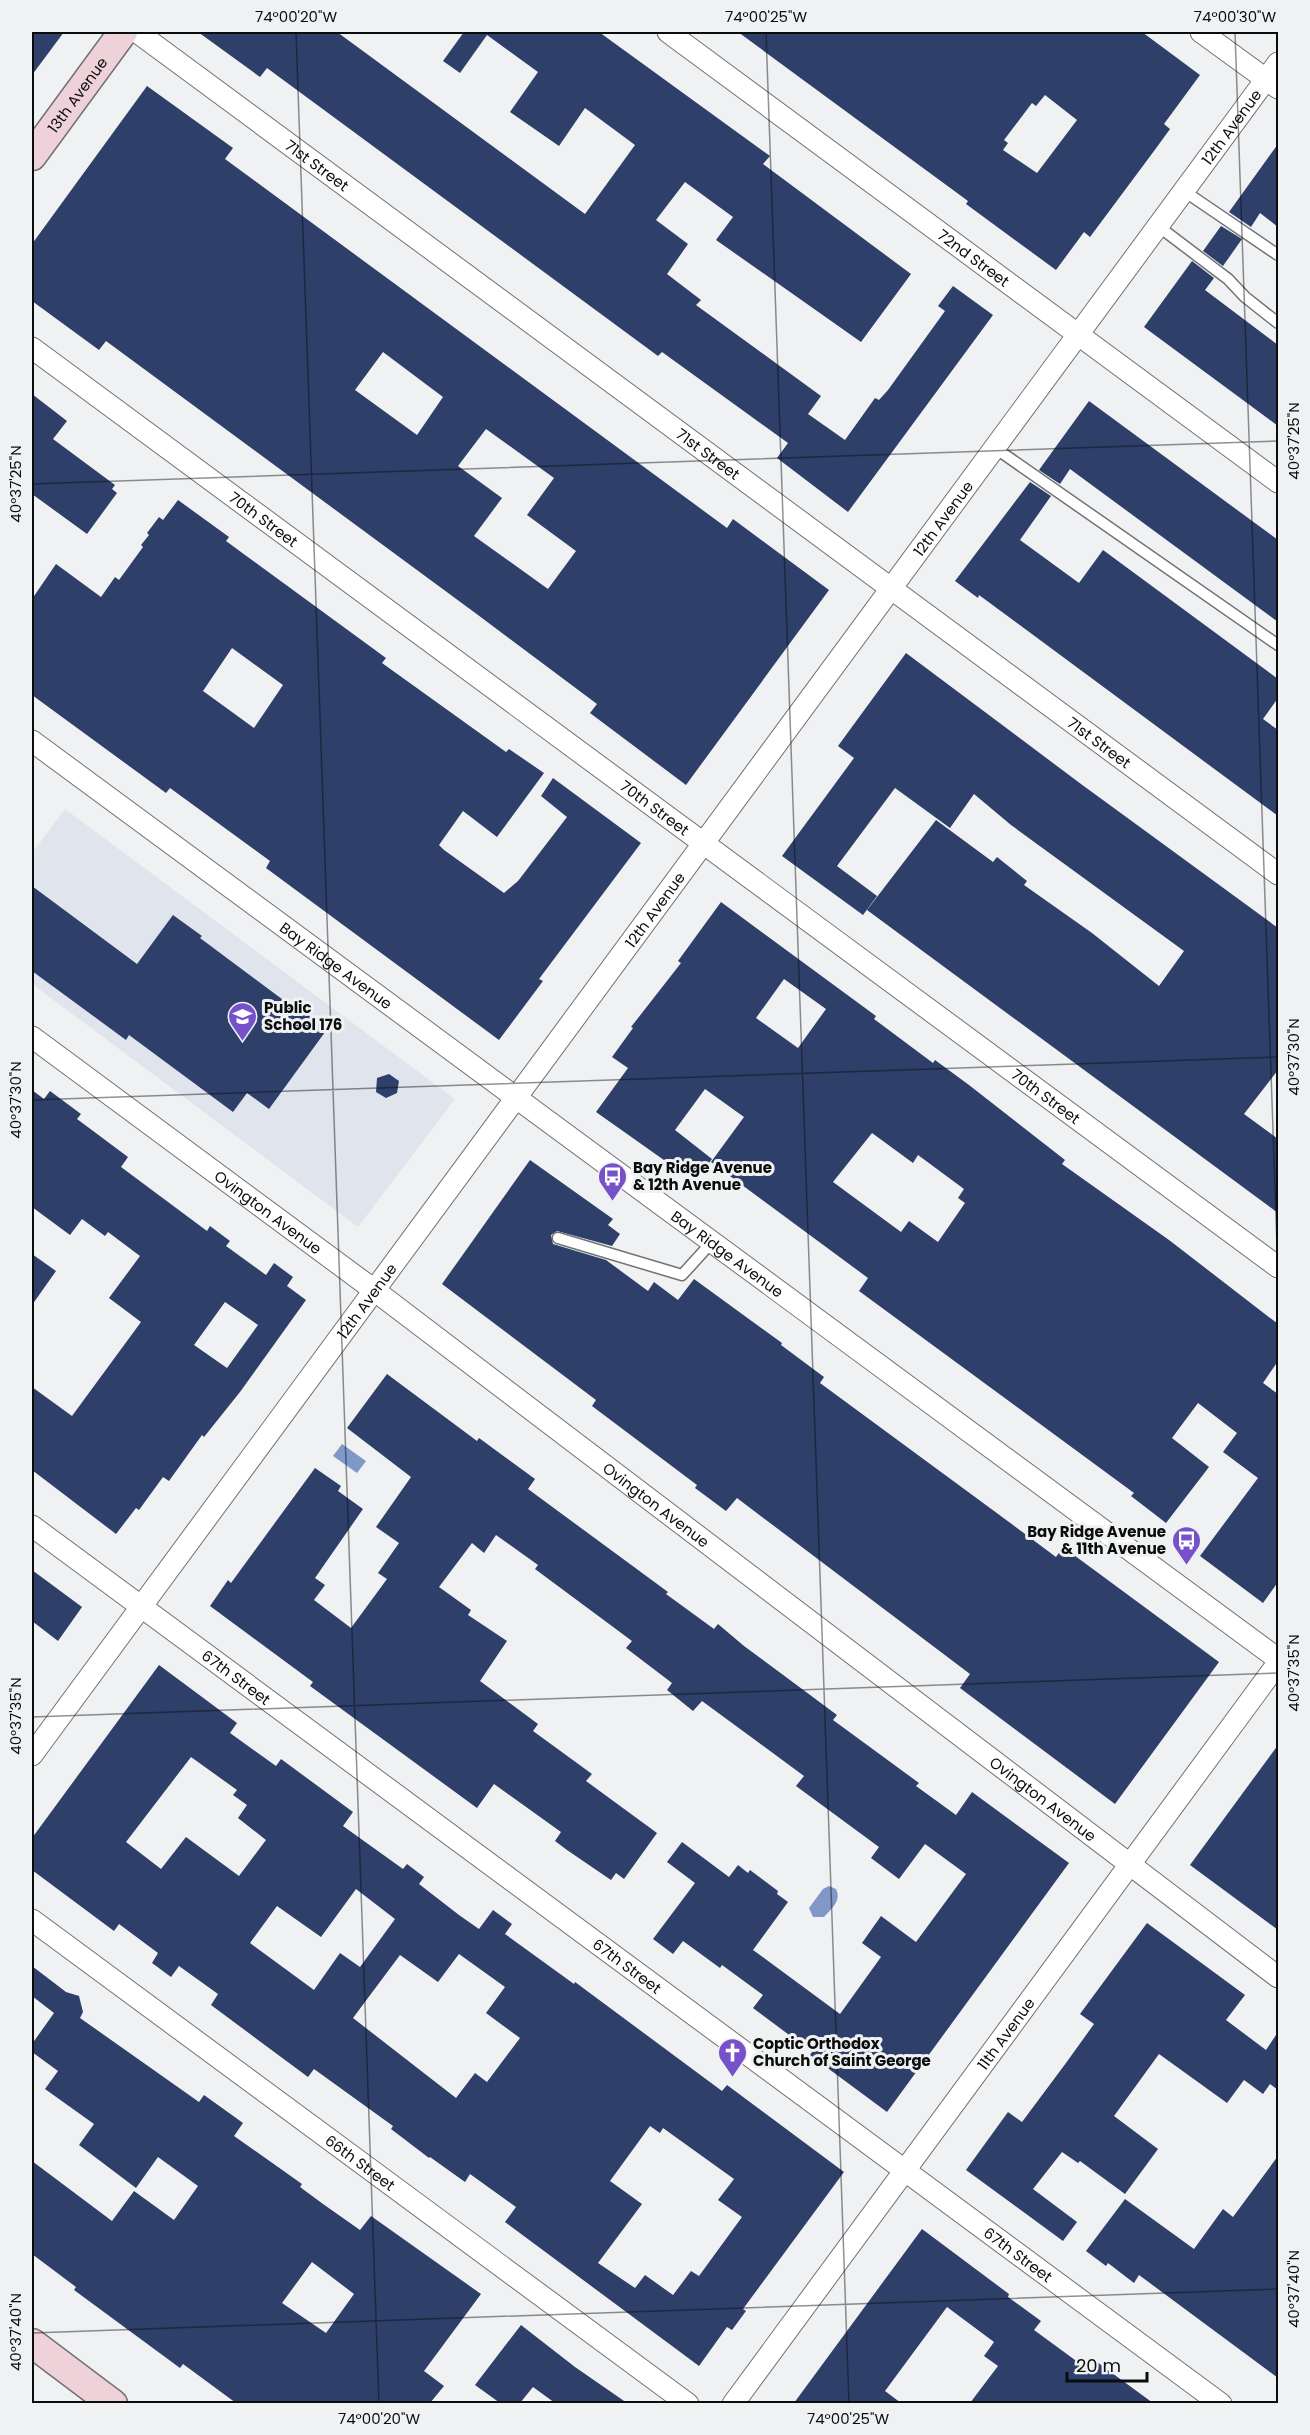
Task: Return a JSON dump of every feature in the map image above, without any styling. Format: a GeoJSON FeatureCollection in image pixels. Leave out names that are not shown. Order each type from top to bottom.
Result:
{"type":"FeatureCollection","features":[{"type":"Feature","properties":{"kind":"main road","name":"13th Avenue"},"geometry":{"type":"LineString","coordinates":[[32,156],[123,32]]}},
{"type":"Feature","properties":{"kind":"main road"},"geometry":{"type":"LineString","coordinates":[[32,2343],[113,2403]]}},
{"type":"Feature","properties":{"kind":"street","name":"71st Street"},"geometry":{"type":"LineString","coordinates":[[137,32],[1278,874]]}},
{"type":"Feature","properties":{"kind":"street","name":"72nd Street"},"geometry":{"type":"LineString","coordinates":[[668,32],[1278,482]]}},
{"type":"Feature","properties":{"kind":"street"},"geometry":{"type":"LineString","coordinates":[[1201,32],[1275,77]]}},
{"type":"Feature","properties":{"kind":"street","name":"12th Avenue"},"geometry":{"type":"LineString","coordinates":[[32,1755],[1158,226],[1275,77]]}},
{"type":"Feature","properties":{"kind":"street","name":"70th Street"},"geometry":{"type":"LineString","coordinates":[[32,348],[1278,1267]]}},
{"type":"Feature","properties":{"kind":"street","name":"Bay Ridge Avenue"},"geometry":{"type":"LineString","coordinates":[[32,741],[1278,1661]]}},
{"type":"Feature","properties":{"kind":"street","name":"Ovington Avenue"},"geometry":{"type":"LineString","coordinates":[[32,1037],[374,1290],[1278,1977]]}},
{"type":"Feature","properties":{"kind":"street","name":"67th Street"},"geometry":{"type":"LineString","coordinates":[[32,1527],[1221,2403]]}},
{"type":"Feature","properties":{"kind":"street","name":"11th Avenue"},"geometry":{"type":"LineString","coordinates":[[733,2403],[1278,1661]]}},
{"type":"Feature","properties":{"kind":"street","name":"66th Street"},"geometry":{"type":"LineString","coordinates":[[32,1920],[688,2403]]}},
{"type":"Feature","properties":{"kind":"lane"},"geometry":{"type":"LineString","coordinates":[[1184,191],[1278,255]]}},
{"type":"Feature","properties":{"kind":"lane"},"geometry":{"type":"LineString","coordinates":[[1158,226],[1228,279],[1245,297],[1278,323]]}},
{"type":"Feature","properties":{"kind":"lane"},"geometry":{"type":"LineString","coordinates":[[995,448],[1278,645]]}},
{"type":"Feature","properties":{"kind":"lane"},"geometry":{"type":"LineString","coordinates":[[558,1238],[682,1275],[712,1242]]}},
{"type":"Feature","properties":{"kind":"shaded area","name":"Public School 176"},"geometry":{"type":"Polygon","coordinates":[[[65,809],[455,1099],[358,1227],[32,984],[32,853],[65,809]]]}},
{"type":"Feature","properties":{"kind":"water"},"geometry":{"type":"Polygon","coordinates":[[[342,1444],[366,1461],[357,1473],[333,1456],[342,1444]]]}},
{"type":"Feature","properties":{"kind":"water"},"geometry":{"type":"Polygon","coordinates":[[[829,1886],[836,1889],[837,1901],[824,1917],[813,1917],[809,1908],[823,1889],[829,1886]]]}},
{"type":"Feature","properties":{"kind":"building"},"geometry":{"type":"Polygon","coordinates":[[[32,32],[64,32],[32,75],[32,32]]]}},
{"type":"Feature","properties":{"kind":"building"},"geometry":{"type":"Polygon","coordinates":[[[198,32],[337,32],[585,214],[635,145],[585,108],[559,146],[510,112],[538,72],[487,35],[460,73],[443,61],[464,32],[599,32],[770,156],[763,164],[911,274],[861,342],[716,240],[733,217],[685,182],[656,220],[688,244],[667,274],[701,300],[696,305],[821,396],[808,414],[845,440],[875,398],[879,400],[888,390],[945,311],[938,306],[953,286],[993,315],[848,512],[777,458],[788,443],[662,352],[658,356],[267,68],[260,77],[198,32]]]}},
{"type":"Feature","properties":{"kind":"building"},"geometry":{"type":"Polygon","coordinates":[[[738,32],[1142,32],[1200,75],[1164,124],[1170,129],[1154,151],[1090,237],[1084,232],[1056,270],[966,204],[968,201],[738,32]],[[1045,95],[1036,106],[1032,103],[1004,140],[1008,143],[1003,150],[1037,173],[1077,120],[1045,95]]]}},
{"type":"Feature","properties":{"kind":"building"},"geometry":{"type":"Polygon","coordinates":[[[147,86],[233,148],[225,159],[727,528],[733,519],[829,590],[686,785],[590,713],[597,704],[478,615],[106,341],[99,350],[32,301],[32,244],[147,86]],[[383,352],[355,390],[417,435],[443,397],[383,352]],[[486,429],[458,466],[502,498],[474,536],[548,589],[576,551],[527,515],[554,478],[486,429]]]}},
{"type":"Feature","properties":{"kind":"building"},"geometry":{"type":"Polygon","coordinates":[[[1278,144],[1278,227],[1260,213],[1251,227],[1229,212],[1278,144]]]}},
{"type":"Feature","properties":{"kind":"building"},"geometry":{"type":"Polygon","coordinates":[[[1221,226],[1242,239],[1223,266],[1203,251],[1221,226]]]}},
{"type":"Feature","properties":{"kind":"building"},"geometry":{"type":"Polygon","coordinates":[[[1192,261],[1214,278],[1205,290],[1278,345],[1278,426],[1144,327],[1192,261]]]}},
{"type":"Feature","properties":{"kind":"building"},"geometry":{"type":"Polygon","coordinates":[[[32,394],[67,421],[53,439],[115,485],[112,489],[117,493],[87,534],[32,494],[32,394]]]}},
{"type":"Feature","properties":{"kind":"building"},"geometry":{"type":"Polygon","coordinates":[[[1089,401],[1278,540],[1278,622],[1070,469],[1060,484],[1039,470],[1089,401]]]}},
{"type":"Feature","properties":{"kind":"building"},"geometry":{"type":"Polygon","coordinates":[[[1030,482],[1051,496],[1020,540],[1079,583],[1103,550],[1278,679],[1278,698],[1263,719],[1278,730],[1278,816],[979,595],[978,598],[955,581],[1030,482]]]}},
{"type":"Feature","properties":{"kind":"building"},"geometry":{"type":"Polygon","coordinates":[[[178,500],[229,537],[226,541],[386,658],[382,663],[506,752],[509,749],[544,773],[497,837],[463,811],[439,845],[504,893],[518,881],[567,817],[541,796],[553,778],[641,843],[539,979],[543,981],[499,1040],[266,868],[270,861],[170,788],[166,793],[32,695],[32,599],[56,564],[101,597],[115,577],[119,580],[143,547],[141,545],[149,535],[147,533],[159,517],[163,520],[178,500]],[[232,648],[203,691],[254,728],[283,685],[232,648]]]}},
{"type":"Feature","properties":{"kind":"building"},"geometry":{"type":"Polygon","coordinates":[[[906,653],[1278,928],[1278,1070],[1244,1114],[1278,1139],[1278,1213],[867,910],[936,820],[993,862],[997,857],[1027,881],[1024,885],[1092,933],[1159,986],[1184,951],[1011,825],[974,794],[950,828],[895,788],[837,866],[877,896],[863,915],[782,856],[854,758],[838,746],[906,653]]]}},
{"type":"Feature","properties":{"kind":"building"},"geometry":{"type":"Polygon","coordinates":[[[32,886],[137,964],[173,915],[294,1008],[296,1006],[328,1028],[269,1109],[247,1093],[233,1112],[129,1035],[126,1040],[32,971],[32,886]]]}},
{"type":"Feature","properties":{"kind":"building"},"geometry":{"type":"Polygon","coordinates":[[[721,902],[876,1016],[874,1019],[933,1063],[935,1060],[969,1085],[1065,1160],[1062,1164],[1169,1240],[1278,1324],[1278,1361],[1263,1383],[1278,1394],[1278,1582],[1263,1603],[1200,1556],[1258,1478],[1223,1452],[1237,1433],[1198,1403],[1172,1438],[1209,1467],[1166,1523],[1131,1496],[1134,1493],[859,1291],[868,1278],[711,1162],[744,1117],[705,1089],[675,1130],[712,1159],[695,1182],[596,1112],[628,1068],[612,1057],[633,1028],[631,1027],[681,963],[678,961],[721,902]],[[784,979],[756,1018],[798,1048],[826,1009],[784,979]],[[872,1133],[833,1182],[901,1232],[909,1221],[938,1242],[965,1203],[958,1198],[964,1189],[918,1155],[913,1163],[872,1133]]]}},
{"type":"Feature","properties":{"kind":"building"},"geometry":{"type":"Polygon","coordinates":[[[389,1074],[399,1081],[397,1093],[386,1098],[376,1092],[377,1078],[389,1074]]]}},
{"type":"Feature","properties":{"kind":"building"},"geometry":{"type":"Polygon","coordinates":[[[32,1090],[44,1099],[50,1091],[81,1114],[77,1119],[128,1157],[121,1167],[207,1231],[210,1226],[230,1241],[226,1246],[266,1275],[274,1263],[293,1277],[287,1286],[306,1300],[240,1392],[204,1437],[202,1435],[169,1481],[163,1477],[139,1510],[136,1508],[116,1534],[32,1470],[32,1387],[72,1416],[141,1322],[109,1298],[140,1256],[108,1232],[105,1236],[82,1219],[70,1235],[32,1207],[32,1090]],[[225,1302],[194,1345],[227,1368],[258,1325],[225,1302]]]}},
{"type":"Feature","properties":{"kind":"building"},"geometry":{"type":"Polygon","coordinates":[[[530,1160],[613,1219],[608,1225],[620,1234],[612,1246],[557,1231],[551,1235],[553,1244],[606,1260],[648,1291],[654,1282],[678,1300],[694,1279],[782,1343],[781,1345],[824,1377],[820,1383],[1056,1557],[1063,1547],[1219,1662],[1115,1804],[960,1688],[970,1674],[737,1498],[726,1511],[695,1488],[697,1485],[592,1406],[596,1400],[442,1284],[530,1160]]]}},
{"type":"Feature","properties":{"kind":"building"},"geometry":{"type":"Polygon","coordinates":[[[32,1254],[56,1271],[32,1305],[32,1254]]]}},
{"type":"Feature","properties":{"kind":"building"},"geometry":{"type":"Polygon","coordinates":[[[387,1374],[477,1441],[479,1438],[535,1479],[528,1489],[668,1592],[666,1594],[714,1629],[718,1624],[837,1715],[833,1720],[919,1783],[916,1786],[956,1815],[972,1792],[1069,1863],[887,2112],[810,2055],[812,2052],[753,2008],[763,1995],[722,1965],[720,1968],[683,1941],[673,1954],[653,1939],[695,1883],[667,1862],[682,1842],[729,1877],[738,1865],[748,1873],[750,1870],[778,1891],[777,1894],[788,1902],[753,1950],[840,2014],[881,1957],[862,1943],[881,1916],[916,1942],[966,1874],[925,1844],[899,1879],[871,1858],[879,1847],[796,1786],[804,1776],[702,1701],[693,1711],[667,1690],[672,1683],[626,1648],[632,1641],[535,1569],[538,1565],[496,1535],[484,1553],[472,1543],[439,1587],[471,1610],[468,1615],[507,1641],[480,1681],[538,1724],[533,1731],[592,1774],[586,1781],[657,1833],[624,1879],[616,1873],[611,1880],[567,1850],[555,1841],[561,1832],[494,1784],[477,1808],[310,1686],[313,1682],[210,1606],[228,1580],[231,1583],[315,1468],[341,1486],[338,1491],[363,1509],[315,1578],[325,1585],[314,1600],[351,1628],[387,1579],[378,1573],[399,1543],[376,1527],[411,1477],[347,1428],[387,1374]]]}},
{"type":"Feature","properties":{"kind":"building"},"geometry":{"type":"Polygon","coordinates":[[[32,1570],[82,1607],[58,1641],[32,1621],[32,1570]]]}},
{"type":"Feature","properties":{"kind":"building"},"geometry":{"type":"Polygon","coordinates":[[[159,1665],[237,1723],[230,1733],[276,1766],[281,1759],[353,1812],[343,1826],[403,1869],[407,1864],[424,1877],[419,1884],[459,1915],[479,1929],[493,1910],[512,1924],[505,1934],[574,1984],[575,1982],[722,2091],[727,2085],[844,2172],[743,2309],[746,2311],[732,2330],[727,2327],[699,2366],[505,2222],[516,2207],[470,2174],[465,2182],[429,2158],[391,2129],[393,2126],[314,2069],[308,2077],[211,2005],[218,1994],[179,1966],[171,1977],[152,1963],[158,1953],[119,1924],[114,1931],[32,1870],[32,1838],[159,1665]],[[191,1757],[126,1842],[161,1869],[186,1837],[239,1876],[266,1840],[238,1818],[247,1805],[233,1795],[237,1790],[191,1757]],[[356,1889],[321,1937],[277,1906],[250,1943],[314,1990],[340,1953],[360,1967],[395,1919],[356,1889]],[[459,1954],[438,1982],[400,1955],[353,2018],[456,2098],[475,2073],[487,2082],[520,2038],[486,2013],[505,1987],[459,1954]],[[650,2126],[610,2181],[642,2204],[598,2263],[635,2288],[645,2275],[673,2295],[691,2271],[699,2276],[742,2217],[718,2200],[734,2179],[663,2128],[660,2133],[650,2126]]]}},
{"type":"Feature","properties":{"kind":"building"},"geometry":{"type":"Polygon","coordinates":[[[1278,1745],[1278,1930],[1190,1865],[1278,1745]]]}},
{"type":"Feature","properties":{"kind":"building"},"geometry":{"type":"Polygon","coordinates":[[[1147,1923],[1245,1995],[1226,2020],[1266,2050],[1278,2032],[1278,2090],[1270,2084],[1263,2094],[1244,2080],[1227,2103],[1159,2054],[1114,2116],[1158,2149],[1125,2194],[1080,2161],[1078,2163],[1062,2152],[1033,2189],[1077,2222],[1063,2241],[966,2170],[1008,2112],[1022,2122],[1066,2063],[1094,2024],[1080,2014],[1147,1923]]]}},
{"type":"Feature","properties":{"kind":"building"},"geometry":{"type":"Polygon","coordinates":[[[32,1966],[66,1992],[79,1996],[83,2012],[80,2018],[199,2102],[204,2095],[243,2123],[234,2136],[302,2184],[300,2187],[323,2204],[360,2230],[371,2216],[481,2294],[424,2371],[444,2386],[430,2403],[236,2403],[183,2364],[180,2368],[74,2290],[76,2287],[32,2254],[32,2161],[112,2221],[134,2191],[174,2220],[198,2186],[158,2157],[136,2188],[79,2145],[94,2124],[45,2089],[58,2071],[32,2052],[32,2044],[54,2013],[32,1996],[32,1966]],[[312,2262],[282,2303],[326,2333],[354,2294],[312,2262]]]}},
{"type":"Feature","properties":{"kind":"building"},"geometry":{"type":"Polygon","coordinates":[[[1278,2156],[1278,2378],[1139,2275],[1134,2283],[1108,2263],[1106,2266],[1086,2251],[1125,2199],[1194,2249],[1223,2209],[1233,2217],[1278,2156]]]}},
{"type":"Feature","properties":{"kind":"building"},"geometry":{"type":"Polygon","coordinates":[[[922,2229],[1041,2321],[1034,2330],[1090,2371],[1097,2362],[1153,2403],[970,2403],[998,2366],[984,2356],[994,2342],[947,2307],[885,2391],[901,2403],[794,2403],[922,2229]]]}},
{"type":"Feature","properties":{"kind":"building"},"geometry":{"type":"Polygon","coordinates":[[[521,2325],[575,2367],[627,2403],[555,2403],[533,2387],[520,2403],[500,2403],[475,2385],[521,2325]]]}},
{"type":"Feature","properties":{"kind":"place","name":"Public School 176"},"geometry":{"type":"Point","coordinates":[243,1042]}},
{"type":"Feature","properties":{"kind":"place","name":"Bay Ridge Avenue & 12th Avenue"},"geometry":{"type":"Point","coordinates":[612,1202]}},
{"type":"Feature","properties":{"kind":"place","name":"Bay Ridge Avenue & 11th Avenue"},"geometry":{"type":"Point","coordinates":[1187,1566]}},
{"type":"Feature","properties":{"kind":"place","name":"Coptic Orthodox Church of Saint George"},"geometry":{"type":"Point","coordinates":[732,2078]}}]}
